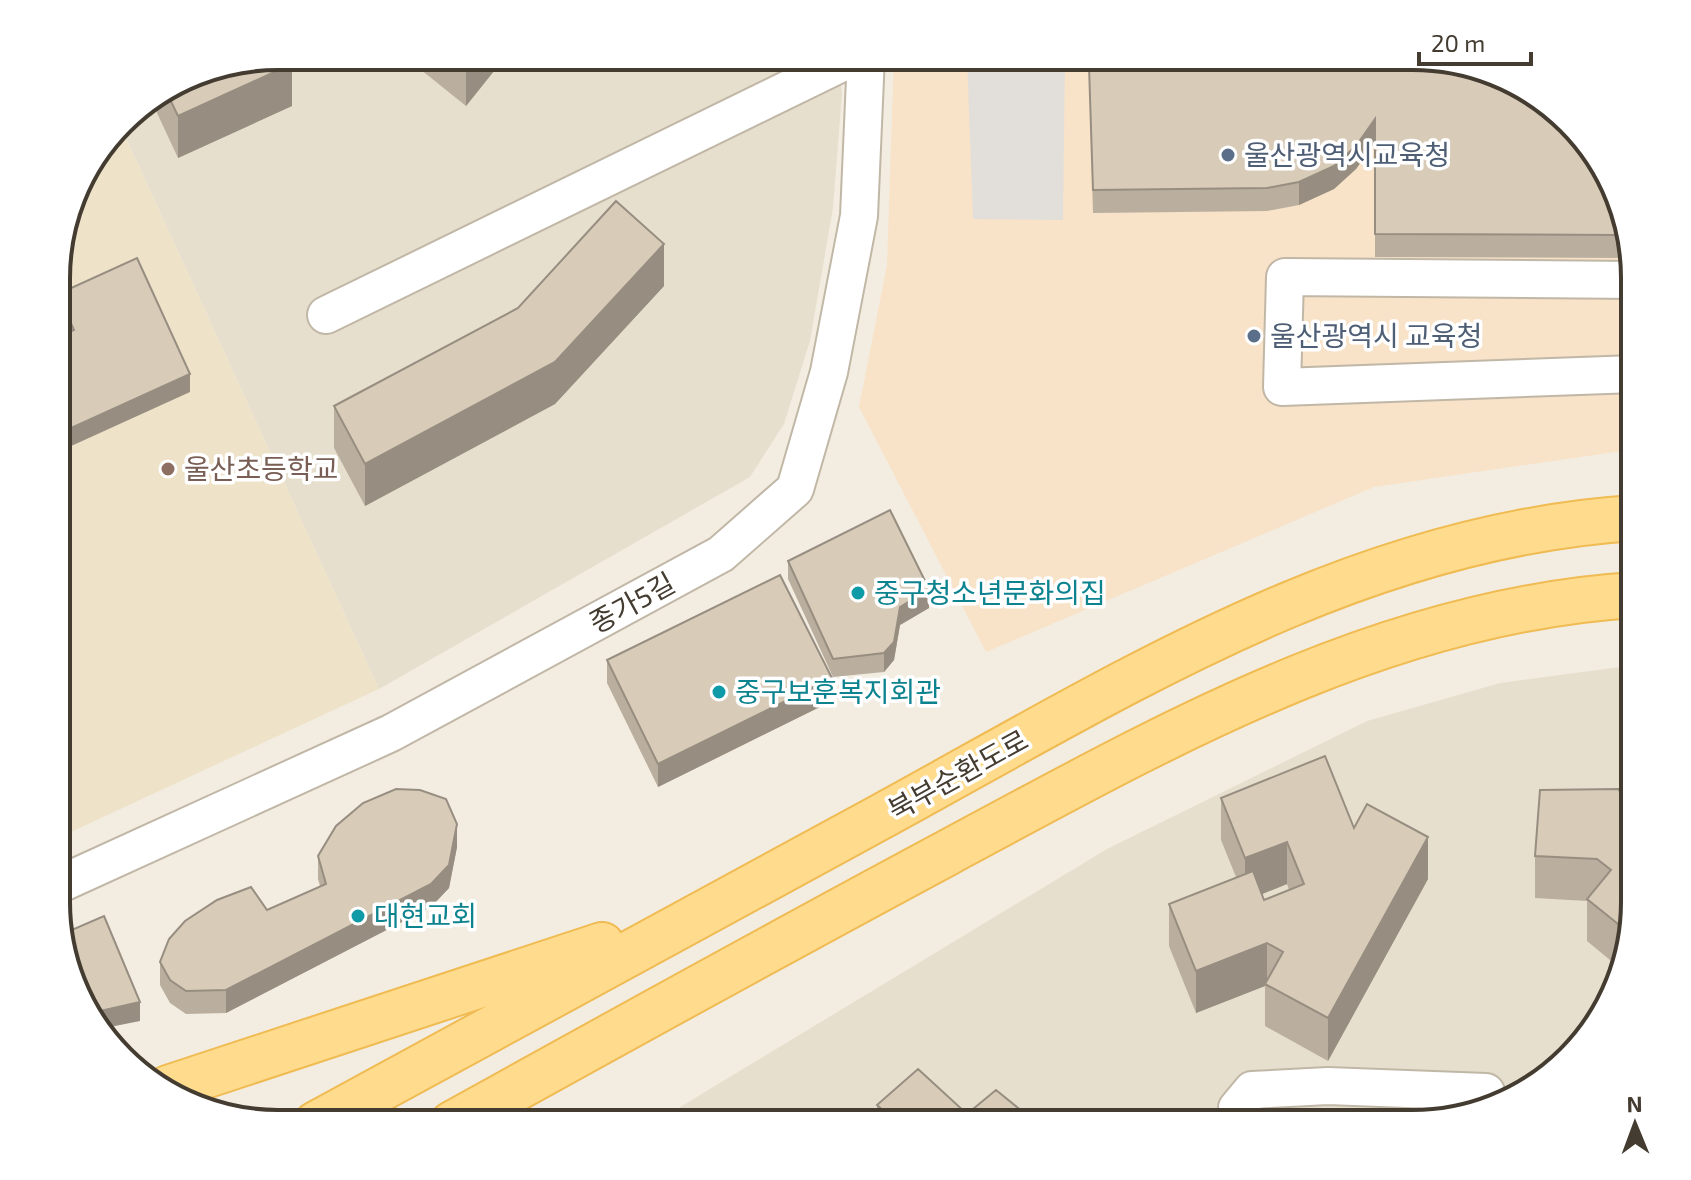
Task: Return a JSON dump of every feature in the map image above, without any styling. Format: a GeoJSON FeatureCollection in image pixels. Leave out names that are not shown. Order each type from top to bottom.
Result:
{"type":"FeatureCollection","features":[{"type":"Feature","properties":{"kind":"main road","name":"북부순환도로"},"geometry":{"type":"LineString","coordinates":[[342,1110],[1180,656],[1331,585],[1458,544],[1621,519]]}},
{"type":"Feature","properties":{"kind":"main road"},"geometry":{"type":"LineString","coordinates":[[478,1110],[974,838],[1239,700],[1354,655],[1482,617],[1621,597]]}},
{"type":"Feature","properties":{"kind":"main road"},"geometry":{"type":"LineString","coordinates":[[179,1084],[562,959],[725,902]]}},
{"type":"Feature","properties":{"kind":"street"},"geometry":{"type":"LineString","coordinates":[[326,315],[827,70]]}},
{"type":"Feature","properties":{"kind":"street","name":"종가5길"},"geometry":{"type":"LineString","coordinates":[[70,880],[391,733],[721,554],[795,489],[829,372],[859,216],[865,70]]}},
{"type":"Feature","properties":{"kind":"street"},"geometry":{"type":"LineString","coordinates":[[1621,280],[1285,277],[1282,387],[1621,375]]}},
{"type":"Feature","properties":{"kind":"street"},"geometry":{"type":"LineString","coordinates":[[1237,1110],[1252,1090],[1328,1086],[1486,1092]]}},
{"type":"Feature","properties":{"kind":"shaded area"},"geometry":{"type":"Polygon","coordinates":[[[840,70],[842,94],[833,208],[810,341],[784,424],[750,477],[379,689],[126,137],[151,113],[186,91],[224,77],[251,72],[840,70]]]}},
{"type":"Feature","properties":{"kind":"shaded area","name":"울산광역시 교육청"},"geometry":{"type":"Polygon","coordinates":[[[894,70],[1427,70],[1454,74],[1584,161],[1600,186],[1614,224],[1621,264],[1621,451],[1374,487],[986,652],[859,407],[887,265],[894,70]]]}},
{"type":"Feature","properties":{"kind":"shaded area"},"geometry":{"type":"Polygon","coordinates":[[[968,70],[1065,70],[1063,220],[973,219],[968,70]]]}},
{"type":"Feature","properties":{"kind":"shaded area","name":"울산초등학교"},"geometry":{"type":"Polygon","coordinates":[[[126,137],[379,689],[70,832],[72,251],[86,198],[105,162],[126,137]]]}},
{"type":"Feature","properties":{"kind":"shaded area"},"geometry":{"type":"Polygon","coordinates":[[[1621,667],[1621,916],[1614,956],[1605,982],[1578,1029],[1540,1067],[1505,1089],[1454,1106],[1413,1110],[675,1110],[1107,849],[1367,721],[1500,683],[1621,667]]]}},
{"type":"Feature","properties":{"kind":"building"},"geometry":{"type":"Polygon","coordinates":[[[279,70],[178,116],[170,100],[186,91],[224,77],[279,70]]]}},
{"type":"Feature","properties":{"kind":"building","name":"울산광역시교육청"},"geometry":{"type":"Polygon","coordinates":[[[1089,70],[1427,70],[1480,81],[1505,91],[1540,113],[1578,151],[1593,174],[1605,198],[1616,235],[1375,234],[1375,119],[1356,146],[1334,166],[1299,182],[1267,188],[1093,190],[1089,70]]]}},
{"type":"Feature","properties":{"kind":"building"},"geometry":{"type":"Polygon","coordinates":[[[616,201],[664,244],[555,362],[365,464],[334,406],[518,308],[616,201]]]}},
{"type":"Feature","properties":{"kind":"building","name":"울산초등학교"},"geometry":{"type":"Polygon","coordinates":[[[137,258],[190,374],[70,429],[70,332],[74,330],[70,321],[70,289],[137,258]]]}},
{"type":"Feature","properties":{"kind":"building","name":"중구청소년문화의집"},"geometry":{"type":"Polygon","coordinates":[[[890,510],[929,589],[900,607],[894,642],[884,653],[833,659],[788,561],[890,510]]]}},
{"type":"Feature","properties":{"kind":"building","name":"중구보훈복지회관"},"geometry":{"type":"Polygon","coordinates":[[[780,575],[832,678],[658,764],[607,660],[780,575]]]}},
{"type":"Feature","properties":{"kind":"building"},"geometry":{"type":"Polygon","coordinates":[[[1325,756],[1354,828],[1367,804],[1428,837],[1328,1018],[1265,984],[1283,952],[1267,943],[1196,971],[1169,904],[1253,871],[1264,900],[1304,884],[1287,842],[1245,858],[1221,798],[1325,756]]]}},
{"type":"Feature","properties":{"kind":"building","name":"대현교회"},"geometry":{"type":"Polygon","coordinates":[[[396,789],[420,790],[446,799],[457,824],[449,865],[431,884],[226,990],[186,991],[170,980],[160,962],[169,939],[185,921],[217,900],[251,887],[267,910],[326,884],[318,856],[336,826],[363,803],[396,789]]]}},
{"type":"Feature","properties":{"kind":"building"},"geometry":{"type":"Polygon","coordinates":[[[1619,789],[1620,925],[1587,899],[1611,870],[1597,859],[1535,856],[1540,790],[1619,789]]]}},
{"type":"Feature","properties":{"kind":"building"},"geometry":{"type":"Polygon","coordinates":[[[104,916],[140,1002],[101,1011],[81,969],[72,930],[104,916]]]}},
{"type":"Feature","properties":{"kind":"building"},"geometry":{"type":"Polygon","coordinates":[[[918,1069],[963,1110],[883,1110],[877,1105],[918,1069]]]}},
{"type":"Feature","properties":{"kind":"building"},"geometry":{"type":"Polygon","coordinates":[[[996,1090],[1021,1110],[972,1110],[996,1090]]]}},
{"type":"Feature","properties":{"kind":"place","name":"울산광역시교육청"},"geometry":{"type":"Point","coordinates":[1228,155]}},
{"type":"Feature","properties":{"kind":"place","name":"울산광역시 교육청"},"geometry":{"type":"Point","coordinates":[1254,336]}},
{"type":"Feature","properties":{"kind":"place","name":"울산초등학교"},"geometry":{"type":"Point","coordinates":[168,469]}},
{"type":"Feature","properties":{"kind":"place","name":"중구청소년문화의집"},"geometry":{"type":"Point","coordinates":[858,593]}},
{"type":"Feature","properties":{"kind":"place","name":"중구보훈복지회관"},"geometry":{"type":"Point","coordinates":[719,692]}},
{"type":"Feature","properties":{"kind":"place","name":"대현교회"},"geometry":{"type":"Point","coordinates":[358,916]}}]}
